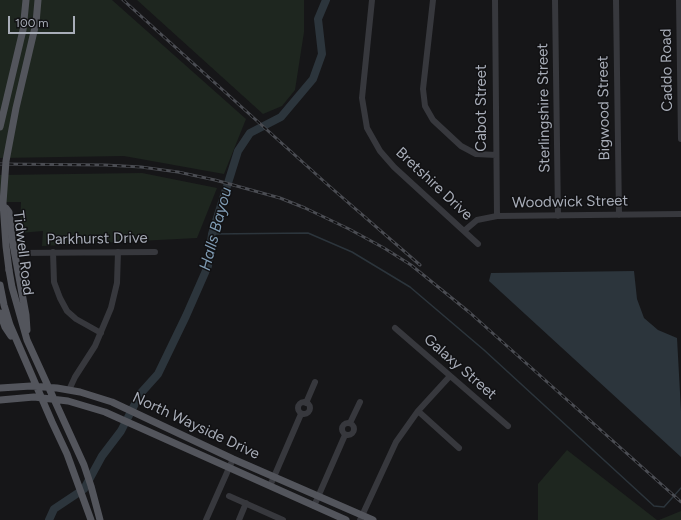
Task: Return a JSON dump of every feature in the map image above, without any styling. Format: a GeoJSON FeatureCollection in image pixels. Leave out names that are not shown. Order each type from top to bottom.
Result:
{"type":"FeatureCollection","features":[{"type":"Feature","properties":{"kind":"main road"},"geometry":{"type":"LineString","coordinates":[[0,127],[23,30],[26,0]]}},
{"type":"Feature","properties":{"kind":"main road","name":"Tidwell Road"},"geometry":{"type":"LineString","coordinates":[[38,0],[36,23],[16,108],[6,160],[3,203],[9,270],[12,287],[27,340],[75,444],[91,486],[100,520]]}},
{"type":"Feature","properties":{"kind":"main road"},"geometry":{"type":"LineString","coordinates":[[0,206],[6,208],[10,212],[15,253],[26,315],[27,340]]}},
{"type":"Feature","properties":{"kind":"main road","name":"Tidwell Road"},"geometry":{"type":"LineString","coordinates":[[0,285],[4,305],[17,344],[67,454],[91,519]]}},
{"type":"Feature","properties":{"kind":"main road"},"geometry":{"type":"LineString","coordinates":[[0,313],[5,327],[17,344]]}},
{"type":"Feature","properties":{"kind":"main road","name":"North Wayside Drive"},"geometry":{"type":"LineString","coordinates":[[0,388],[37,386],[49,387],[69,390],[112,402],[233,459],[318,496],[361,518],[373,520]]}},
{"type":"Feature","properties":{"kind":"main road","name":"North Wayside Drive"},"geometry":{"type":"LineString","coordinates":[[0,400],[34,397],[77,403],[105,412],[144,428],[346,520]]}},
{"type":"Feature","properties":{"kind":"street","name":"Bretshire Drive"},"geometry":{"type":"LineString","coordinates":[[372,0],[362,98],[368,128],[380,151],[394,167],[478,244]]}},
{"type":"Feature","properties":{"kind":"street"},"geometry":{"type":"LineString","coordinates":[[433,0],[423,89],[425,106],[433,120],[461,146],[476,154],[496,156]]}},
{"type":"Feature","properties":{"kind":"street","name":"Cabot Street"},"geometry":{"type":"LineString","coordinates":[[495,0],[497,216]]}},
{"type":"Feature","properties":{"kind":"street","name":"Sterlingshire Street"},"geometry":{"type":"LineString","coordinates":[[555,0],[558,216]]}},
{"type":"Feature","properties":{"kind":"street","name":"Bigwood Street"},"geometry":{"type":"LineString","coordinates":[[616,0],[619,215]]}},
{"type":"Feature","properties":{"kind":"street","name":"Caddo Road"},"geometry":{"type":"LineString","coordinates":[[679,0],[681,139]]}},
{"type":"Feature","properties":{"kind":"street","name":"Woodwick Street"},"geometry":{"type":"LineString","coordinates":[[464,231],[477,220],[497,216],[681,214]]}},
{"type":"Feature","properties":{"kind":"street"},"geometry":{"type":"LineString","coordinates":[[53,252],[54,282],[67,311],[76,319],[102,333]]}},
{"type":"Feature","properties":{"kind":"street"},"geometry":{"type":"LineString","coordinates":[[69,390],[75,377],[102,333],[111,308],[117,276],[118,252]]}},
{"type":"Feature","properties":{"kind":"street","name":"Parkhurst Drive"},"geometry":{"type":"LineString","coordinates":[[15,253],[156,252]]}},
{"type":"Feature","properties":{"kind":"street","name":"Galaxy Street"},"geometry":{"type":"LineString","coordinates":[[395,328],[508,426]]}},
{"type":"Feature","properties":{"kind":"street"},"geometry":{"type":"LineString","coordinates":[[361,518],[396,442],[418,411],[450,376]]}},
{"type":"Feature","properties":{"kind":"street"},"geometry":{"type":"LineString","coordinates":[[270,486],[301,414],[299,413],[298,408],[300,403],[306,403],[315,382]]}},
{"type":"Feature","properties":{"kind":"street"},"geometry":{"type":"LineString","coordinates":[[314,506],[345,435],[349,435],[354,431],[353,426],[350,423],[360,402]]}},
{"type":"Feature","properties":{"kind":"street"},"geometry":{"type":"LineString","coordinates":[[418,411],[459,448]]}},
{"type":"Feature","properties":{"kind":"street"},"geometry":{"type":"LineString","coordinates":[[206,520],[233,459]]}},
{"type":"Feature","properties":{"kind":"street"},"geometry":{"type":"LineString","coordinates":[[229,496],[283,520]]}},
{"type":"Feature","properties":{"kind":"street"},"geometry":{"type":"LineString","coordinates":[[239,520],[246,504]]}},
{"type":"Feature","properties":{"kind":"shaded area"},"geometry":{"type":"Polygon","coordinates":[[[0,0],[112,0],[246,119],[224,174],[124,156],[0,158],[0,0]]]}},
{"type":"Feature","properties":{"kind":"shaded area"},"geometry":{"type":"Polygon","coordinates":[[[137,0],[304,0],[304,32],[295,90],[282,106],[263,114],[137,0]]]}},
{"type":"Feature","properties":{"kind":"shaded area"},"geometry":{"type":"Polygon","coordinates":[[[142,173],[217,188],[197,238],[42,246],[43,231],[20,233],[21,202],[0,202],[0,175],[142,173]]]}},
{"type":"Feature","properties":{"kind":"shaded area"},"geometry":{"type":"Polygon","coordinates":[[[634,271],[637,299],[644,318],[658,330],[677,338],[681,411],[681,457],[489,281],[491,273],[634,271]]]}},
{"type":"Feature","properties":{"kind":"shaded area"},"geometry":{"type":"Polygon","coordinates":[[[567,450],[657,520],[538,520],[538,484],[567,450]]]}},
{"type":"Feature","properties":{"kind":"shaded area"},"geometry":{"type":"Polygon","coordinates":[[[681,511],[681,520],[659,520],[681,511]]]}},
{"type":"Feature","properties":{"kind":"waterway","name":"Halls Bayou"},"geometry":{"type":"LineString","coordinates":[[49,520],[54,509],[84,489],[102,456],[121,431],[140,394],[158,374],[208,266],[212,234],[238,151],[250,133],[281,117],[313,79],[322,54],[318,19],[326,0]]}},
{"type":"Feature","properties":{"kind":"waterway"},"geometry":{"type":"LineString","coordinates":[[212,234],[308,233],[352,252],[410,287],[484,350],[654,506],[664,507],[681,488]]}},
{"type":"Feature","properties":{"kind":"railway"},"geometry":{"type":"LineString","coordinates":[[123,0],[328,185],[420,265]]}},
{"type":"Feature","properties":{"kind":"railway"},"geometry":{"type":"LineString","coordinates":[[0,164],[105,165],[141,167],[178,172],[215,180],[280,198],[349,229],[411,265],[469,312],[681,502]]}}]}
